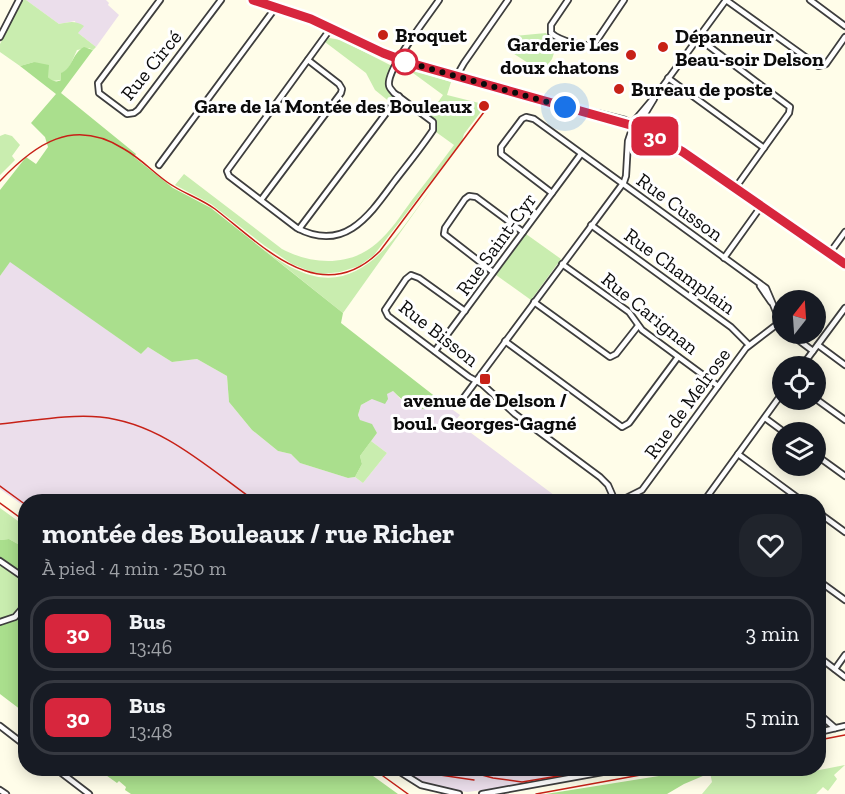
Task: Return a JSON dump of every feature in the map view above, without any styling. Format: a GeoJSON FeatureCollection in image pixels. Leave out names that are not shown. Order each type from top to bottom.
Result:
{"type":"FeatureCollection","features":[{"type":"Feature","properties":{"kind":"street"},"geometry":{"type":"LineString","coordinates":[[0,36],[18,0]]}},
{"type":"Feature","properties":{"kind":"street","name":"Rue Circé"},"geometry":{"type":"LineString","coordinates":[[160,0],[98,83],[99,93],[128,114],[138,110],[221,0]]}},
{"type":"Feature","properties":{"kind":"street"},"geometry":{"type":"LineString","coordinates":[[253,0],[331,28],[399,59],[456,77],[625,120],[671,144],[845,264]]}},
{"type":"Feature","properties":{"kind":"street"},"geometry":{"type":"LineString","coordinates":[[331,28],[227,168],[229,176],[299,229],[329,236],[344,233],[358,225],[370,214],[434,128],[433,122],[399,96],[389,85],[399,59],[439,0]]}},
{"type":"Feature","properties":{"kind":"street"},"geometry":{"type":"LineString","coordinates":[[456,77],[508,0]]}},
{"type":"Feature","properties":{"kind":"street"},"geometry":{"type":"LineString","coordinates":[[568,0],[551,25],[551,33],[558,38],[588,46],[595,43],[624,0]]}},
{"type":"Feature","properties":{"kind":"street"},"geometry":{"type":"LineString","coordinates":[[459,404],[626,178],[628,138],[635,120],[657,94],[726,0],[818,66],[826,64],[845,38]]}},
{"type":"Feature","properties":{"kind":"street"},"geometry":{"type":"LineString","coordinates":[[810,0],[845,26]]}},
{"type":"Feature","properties":{"kind":"street"},"geometry":{"type":"LineString","coordinates":[[159,165],[276,7]]}},
{"type":"Feature","properties":{"kind":"street"},"geometry":{"type":"LineString","coordinates":[[698,38],[789,106],[789,113],[736,187]]}},
{"type":"Feature","properties":{"kind":"street"},"geometry":{"type":"LineString","coordinates":[[261,200],[341,93],[342,88],[339,84],[308,60]]}},
{"type":"Feature","properties":{"kind":"street"},"geometry":{"type":"LineString","coordinates":[[668,78],[764,148]]}},
{"type":"Feature","properties":{"kind":"street"},"geometry":{"type":"LineString","coordinates":[[299,229],[399,96]]}},
{"type":"Feature","properties":{"kind":"street","name":"Rue Cusson"},"geometry":{"type":"LineString","coordinates":[[552,192],[501,154],[501,147],[522,119],[528,116],[620,185],[768,290],[772,304]]}},
{"type":"Feature","properties":{"kind":"street","name":"Rue Saint-Cyr"},"geometry":{"type":"LineString","coordinates":[[435,351],[581,154]]}},
{"type":"Feature","properties":{"kind":"street"},"geometry":{"type":"LineString","coordinates":[[493,272],[444,234],[445,228],[465,199],[476,197],[523,232]]}},
{"type":"Feature","properties":{"kind":"street"},"geometry":{"type":"LineString","coordinates":[[724,258],[762,206]]}},
{"type":"Feature","properties":{"kind":"street","name":"Rue Champlain"},"geometry":{"type":"LineString","coordinates":[[591,225],[731,327],[749,345]]}},
{"type":"Feature","properties":{"kind":"street"},"geometry":{"type":"LineString","coordinates":[[830,254],[845,232]]}},
{"type":"Feature","properties":{"kind":"street","name":"Rue Carignan"},"geometry":{"type":"LineString","coordinates":[[562,264],[629,312],[638,326],[718,386]]}},
{"type":"Feature","properties":{"kind":"street","name":"Rue Bisson"},"geometry":{"type":"LineString","coordinates":[[465,311],[414,276],[408,276],[385,308],[386,314],[482,384],[515,414],[600,477],[608,485],[612,494]]}},
{"type":"Feature","properties":{"kind":"street"},"geometry":{"type":"LineString","coordinates":[[534,302],[610,357],[616,354],[638,326]]}},
{"type":"Feature","properties":{"kind":"street"},"geometry":{"type":"LineString","coordinates":[[809,356],[844,312]]}},
{"type":"Feature","properties":{"kind":"street","name":"Rue de Melrose"},"geometry":{"type":"LineString","coordinates":[[634,494],[642,490],[749,345],[772,328]]}},
{"type":"Feature","properties":{"kind":"street"},"geometry":{"type":"LineString","coordinates":[[505,341],[623,427],[629,423],[678,357]]}},
{"type":"Feature","properties":{"kind":"street"},"geometry":{"type":"LineString","coordinates":[[804,344],[813,351]]}},
{"type":"Feature","properties":{"kind":"street"},"geometry":{"type":"LineString","coordinates":[[818,345],[845,365]]}},
{"type":"Feature","properties":{"kind":"street"},"geometry":{"type":"LineString","coordinates":[[826,406],[845,420]]}},
{"type":"Feature","properties":{"kind":"street"},"geometry":{"type":"LineString","coordinates":[[710,494],[772,408]]}},
{"type":"Feature","properties":{"kind":"street"},"geometry":{"type":"LineString","coordinates":[[765,418],[772,423]]}},
{"type":"Feature","properties":{"kind":"street"},"geometry":{"type":"LineString","coordinates":[[738,454],[792,494]]}},
{"type":"Feature","properties":{"kind":"street"},"geometry":{"type":"LineString","coordinates":[[826,462],[845,476]]}},
{"type":"Feature","properties":{"kind":"street"},"geometry":{"type":"LineString","coordinates":[[826,518],[845,532]]}},
{"type":"Feature","properties":{"kind":"street"},"geometry":{"type":"LineString","coordinates":[[0,561],[18,573]]}},
{"type":"Feature","properties":{"kind":"street"},"geometry":{"type":"LineString","coordinates":[[826,586],[845,600]]}},
{"type":"Feature","properties":{"kind":"street"},"geometry":{"type":"LineString","coordinates":[[0,622],[15,617],[18,613]]}},
{"type":"Feature","properties":{"kind":"street"},"geometry":{"type":"LineString","coordinates":[[835,669],[845,655]]}},
{"type":"Feature","properties":{"kind":"street"},"geometry":{"type":"LineString","coordinates":[[826,662],[845,676]]}},
{"type":"Feature","properties":{"kind":"street"},"geometry":{"type":"LineString","coordinates":[[826,720],[835,728]]}},
{"type":"Feature","properties":{"kind":"street"},"geometry":{"type":"LineString","coordinates":[[0,726],[18,740]]}},
{"type":"Feature","properties":{"kind":"street"},"geometry":{"type":"LineString","coordinates":[[826,730],[845,726]]}},
{"type":"Feature","properties":{"kind":"street"},"geometry":{"type":"LineString","coordinates":[[65,776],[89,794]]}},
{"type":"Feature","properties":{"kind":"street"},"geometry":{"type":"LineString","coordinates":[[407,776],[421,785],[459,794]]}},
{"type":"Feature","properties":{"kind":"street"},"geometry":{"type":"LineString","coordinates":[[482,794],[581,776]]}},
{"type":"Feature","properties":{"kind":"street"},"geometry":{"type":"LineString","coordinates":[[0,790],[6,794]]}},
{"type":"Feature","properties":{"kind":"shaded area"},"geometry":{"type":"Polygon","coordinates":[[[26,0],[106,0],[119,15],[96,47],[78,33],[75,21],[59,24],[26,0]]]}},
{"type":"Feature","properties":{"kind":"shaded area"},"geometry":{"type":"Polygon","coordinates":[[[10,261],[141,354],[148,347],[172,362],[197,359],[227,376],[229,402],[252,430],[278,451],[291,454],[300,463],[348,478],[355,477],[363,483],[387,453],[371,441],[377,433],[360,420],[358,415],[361,405],[393,391],[406,405],[429,410],[446,405],[460,415],[455,421],[553,494],[18,494],[18,502],[0,489],[0,276],[10,261]]]}},
{"type":"Feature","properties":{"kind":"shaded area"},"geometry":{"type":"Polygon","coordinates":[[[411,776],[567,776],[467,792],[427,784],[411,776]]]}},
{"type":"Feature","properties":{"kind":"green space"},"geometry":{"type":"Polygon","coordinates":[[[22,0],[26,0],[59,24],[75,22],[81,24],[84,26],[78,33],[96,47],[93,50],[89,48],[77,50],[69,67],[62,73],[61,80],[52,81],[48,77],[48,72],[34,62],[20,66],[0,52],[0,44],[22,0]]]}},
{"type":"Feature","properties":{"kind":"green space"},"geometry":{"type":"Polygon","coordinates":[[[546,33],[550,38],[558,41],[552,59],[542,72],[505,48],[514,36],[546,33]]]}},
{"type":"Feature","properties":{"kind":"green space"},"geometry":{"type":"Polygon","coordinates":[[[329,38],[341,40],[392,66],[386,85],[393,97],[391,103],[375,90],[366,73],[325,42],[329,38]]]}},
{"type":"Feature","properties":{"kind":"green space"},"geometry":{"type":"Polygon","coordinates":[[[84,47],[93,50],[61,93],[136,154],[134,157],[173,188],[211,208],[343,313],[341,323],[446,405],[429,409],[417,408],[406,403],[393,391],[387,394],[388,399],[385,404],[372,399],[361,405],[358,415],[360,420],[372,424],[377,433],[360,456],[362,464],[355,477],[348,478],[300,463],[291,454],[278,451],[252,430],[229,402],[227,376],[197,359],[172,362],[148,347],[141,354],[10,262],[0,276],[0,190],[26,157],[36,164],[48,147],[45,137],[31,123],[56,94],[20,66],[34,62],[49,65],[48,77],[59,81],[61,73],[68,68],[77,53],[84,47]]]}},
{"type":"Feature","properties":{"kind":"green space"},"geometry":{"type":"Polygon","coordinates":[[[405,68],[451,82],[447,95],[479,103],[483,109],[464,134],[462,141],[374,255],[359,266],[340,272],[322,274],[292,264],[211,204],[175,185],[184,174],[282,249],[294,254],[331,261],[343,260],[366,251],[391,228],[454,145],[436,132],[437,123],[429,115],[443,95],[413,73],[399,69],[405,68]]]}},
{"type":"Feature","properties":{"kind":"green space"},"geometry":{"type":"Polygon","coordinates":[[[5,134],[12,136],[20,145],[12,156],[15,160],[0,175],[0,136],[5,134]]]}},
{"type":"Feature","properties":{"kind":"green space"},"geometry":{"type":"Polygon","coordinates":[[[432,188],[343,313],[258,245],[297,270],[320,277],[341,276],[360,269],[376,257],[392,241],[432,188]]]}},
{"type":"Feature","properties":{"kind":"green space"},"geometry":{"type":"Polygon","coordinates":[[[526,234],[561,259],[531,300],[496,275],[526,234]]]}},
{"type":"Feature","properties":{"kind":"green space"},"geometry":{"type":"Polygon","coordinates":[[[371,441],[387,453],[363,483],[355,477],[362,464],[360,456],[371,441]]]}},
{"type":"Feature","properties":{"kind":"green space"},"geometry":{"type":"Polygon","coordinates":[[[0,508],[18,521],[18,544],[9,539],[0,540],[0,508]]]}},
{"type":"Feature","properties":{"kind":"green space"},"geometry":{"type":"Polygon","coordinates":[[[9,539],[18,544],[18,571],[0,557],[0,540],[9,539]]]}},
{"type":"Feature","properties":{"kind":"green space"},"geometry":{"type":"Polygon","coordinates":[[[0,564],[18,576],[18,610],[0,619],[0,564]]]}},
{"type":"Feature","properties":{"kind":"green space"},"geometry":{"type":"Polygon","coordinates":[[[17,618],[18,708],[0,694],[0,624],[17,618]]]}},
{"type":"Feature","properties":{"kind":"green space"},"geometry":{"type":"Polygon","coordinates":[[[845,765],[834,775],[837,779],[828,791],[823,787],[816,794],[702,794],[712,782],[711,776],[826,776],[826,769],[845,765]]]}},
{"type":"Feature","properties":{"kind":"green space"},"geometry":{"type":"Polygon","coordinates":[[[107,776],[373,776],[398,794],[131,794],[119,781],[117,783],[107,776]]]}},
{"type":"Feature","properties":{"kind":"green space"},"geometry":{"type":"Polygon","coordinates":[[[659,776],[703,776],[667,794],[546,794],[659,776]]]}},
{"type":"Feature","properties":{"kind":"railway"},"geometry":{"type":"LineString","coordinates":[[0,181],[41,146],[72,135],[88,135],[105,140],[130,153],[173,186],[215,209],[273,254],[293,266],[315,273],[336,275],[358,268],[380,251],[484,112]]}},
{"type":"Feature","properties":{"kind":"railway"},"geometry":{"type":"LineString","coordinates":[[0,424],[76,416],[122,421],[143,428],[182,448],[246,494]]}},
{"type":"Feature","properties":{"kind":"railway"},"geometry":{"type":"LineString","coordinates":[[0,486],[18,499]]}},
{"type":"Feature","properties":{"kind":"railway"},"geometry":{"type":"LineString","coordinates":[[0,503],[18,516]]}},
{"type":"Feature","properties":{"kind":"railway"},"geometry":{"type":"LineString","coordinates":[[826,739],[845,735]]}},
{"type":"Feature","properties":{"kind":"railway"},"geometry":{"type":"LineString","coordinates":[[383,776],[408,794]]}},
{"type":"Feature","properties":{"kind":"railway"},"geometry":{"type":"LineString","coordinates":[[447,776],[474,780]]}},
{"type":"Feature","properties":{"kind":"railway"},"geometry":{"type":"LineString","coordinates":[[486,776],[522,782],[558,776]]}},
{"type":"Feature","properties":{"kind":"railway"},"geometry":{"type":"LineString","coordinates":[[536,794],[635,776]]}},
{"type":"Feature","properties":{"kind":"bus line","name":"30"},"geometry":{"type":"LineString","coordinates":[[253,0],[311,19],[383,53],[410,63],[587,112],[595,117],[641,128],[736,187],[845,264]]}},
{"type":"Feature","properties":{"kind":"place","name":"Broquet"},"geometry":{"type":"Point","coordinates":[383,35]}},
{"type":"Feature","properties":{"kind":"place","name":"Dépanneur Beau-soir Delson"},"geometry":{"type":"Point","coordinates":[663,47]}},
{"type":"Feature","properties":{"kind":"place","name":"Garderie Les doux chatons"},"geometry":{"type":"Point","coordinates":[631,55]}},
{"type":"Feature","properties":{"kind":"place","name":"Bureau de poste"},"geometry":{"type":"Point","coordinates":[619,89]}},
{"type":"Feature","properties":{"kind":"place","name":"Gare de la Montée des Bouleaux"},"geometry":{"type":"Point","coordinates":[484,106]}},
{"type":"Feature","properties":{"kind":"place","name":"avenue de Delson / boul. Georges-Gagné"},"geometry":{"type":"Point","coordinates":[485,379]}},
{"type":"Feature","properties":{"kind":"route"},"geometry":{"type":"LineString","coordinates":[[405,62],[403,61],[565,107]]}}]}
